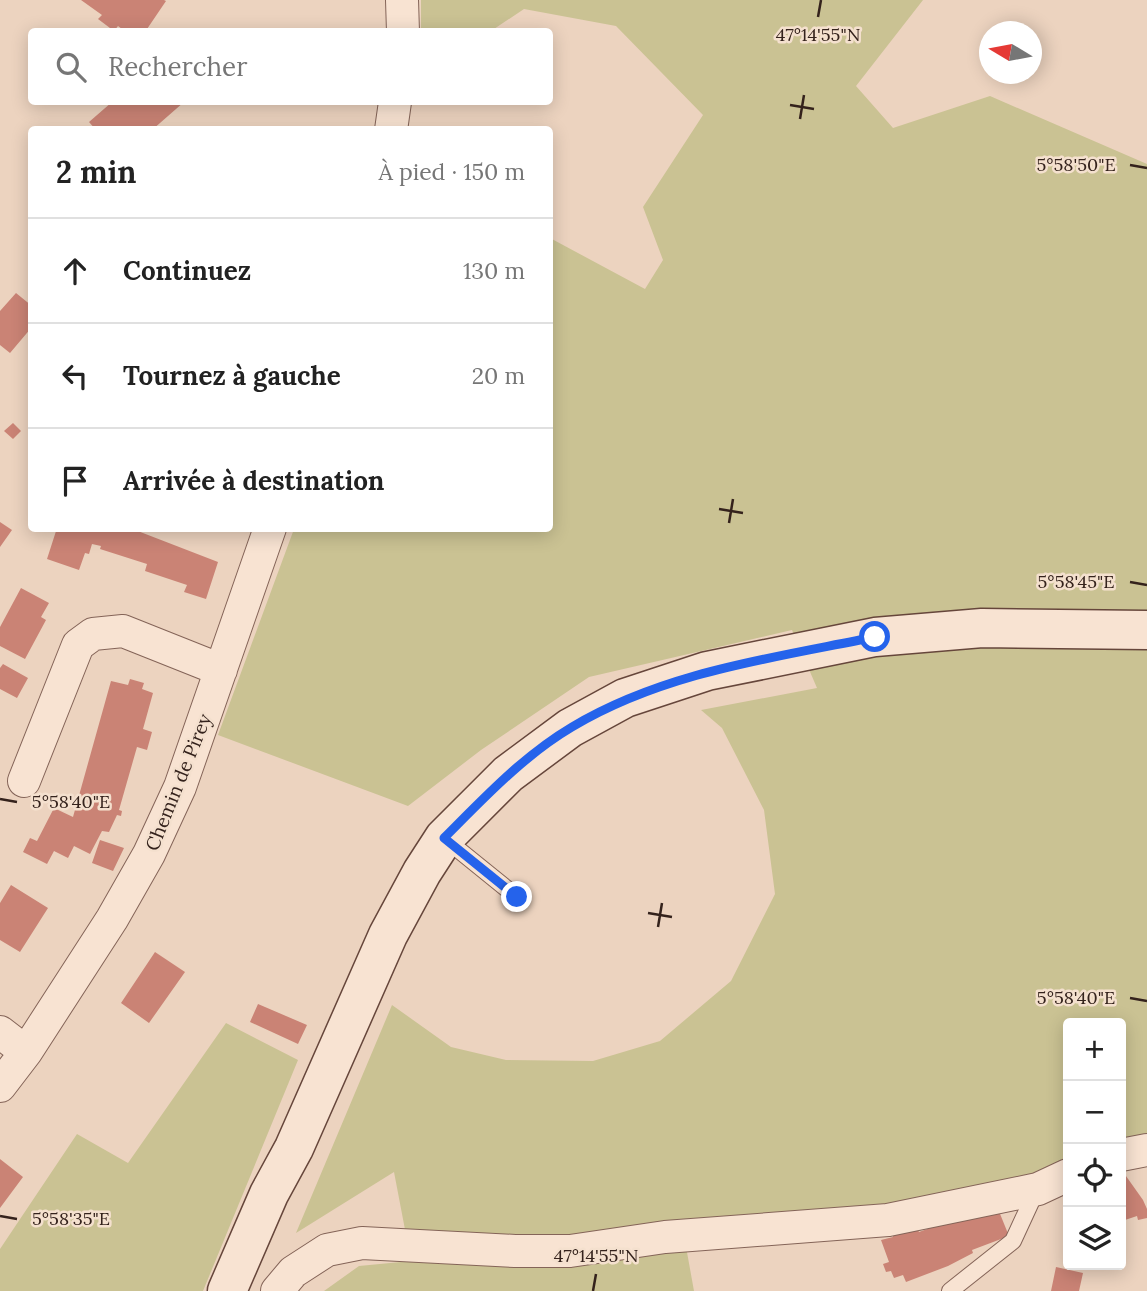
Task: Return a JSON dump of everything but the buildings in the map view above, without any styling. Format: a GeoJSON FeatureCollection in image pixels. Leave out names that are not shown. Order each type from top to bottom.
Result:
{"type":"FeatureCollection","features":[{"type":"Feature","properties":{"kind":"main road"},"geometry":{"type":"LineString","coordinates":[[227,1291],[269,1194],[294,1148],[388,935],[422,872],[444,838],[508,774],[570,728],[625,698],[707,671],[875,637],[982,628],[1147,630]]}},
{"type":"Feature","properties":{"kind":"main road"},"geometry":{"type":"LineString","coordinates":[[243,1291],[283,1196],[294,1148]]}},
{"type":"Feature","properties":{"kind":"street"},"geometry":{"type":"LineString","coordinates":[[402,0],[402,28]]}},
{"type":"Feature","properties":{"kind":"street"},"geometry":{"type":"LineString","coordinates":[[392,126],[395,105]]}},
{"type":"Feature","properties":{"kind":"street","name":"Chemin de Pirey"},"geometry":{"type":"LineString","coordinates":[[0,1086],[26,1052],[112,919],[149,854],[180,787],[269,532]]}},
{"type":"Feature","properties":{"kind":"street"},"geometry":{"type":"LineString","coordinates":[[24,781],[78,645],[93,634],[123,631],[221,670]]}},
{"type":"Feature","properties":{"kind":"street"},"geometry":{"type":"LineString","coordinates":[[0,1032],[26,1052]]}},
{"type":"Feature","properties":{"kind":"street"},"geometry":{"type":"LineString","coordinates":[[1126,1154],[1147,1150]]}},
{"type":"Feature","properties":{"kind":"street"},"geometry":{"type":"LineString","coordinates":[[277,1291],[293,1272],[327,1250],[362,1243],[515,1251],[570,1251],[665,1237],[888,1220],[1038,1189],[1063,1177]]}},
{"type":"Feature","properties":{"kind":"lane"},"geometry":{"type":"LineString","coordinates":[[444,838],[517,897]]}},
{"type":"Feature","properties":{"kind":"lane"},"geometry":{"type":"LineString","coordinates":[[950,1291],[1013,1241],[1038,1189]]}},
{"type":"Feature","properties":{"kind":"shaded area"},"geometry":{"type":"Polygon","coordinates":[[[421,0],[923,0],[856,86],[893,128],[990,96],[1147,164],[1147,1136],[1126,1141],[1126,1018],[1063,1018],[1063,1165],[1041,1175],[874,1213],[683,1230],[694,1291],[324,1291],[359,1266],[411,1261],[394,1172],[296,1233],[392,1005],[451,1047],[506,1060],[593,1061],[660,1041],[731,981],[775,894],[764,810],[722,728],[701,710],[817,688],[792,630],[589,677],[481,750],[408,806],[218,735],[293,532],[553,532],[553,240],[645,289],[663,260],[643,207],[703,115],[616,26],[524,9],[496,28],[421,28],[421,0]]]}},
{"type":"Feature","properties":{"kind":"shaded area"},"geometry":{"type":"Polygon","coordinates":[[[226,1023],[298,1060],[203,1291],[0,1291],[0,1249],[77,1134],[128,1163],[226,1023]]]}},
{"type":"Feature","properties":{"kind":"route"},"geometry":{"type":"LineString","coordinates":[[517,897],[444,838],[508,774],[570,728],[625,698],[707,671],[875,637]]}}]}
